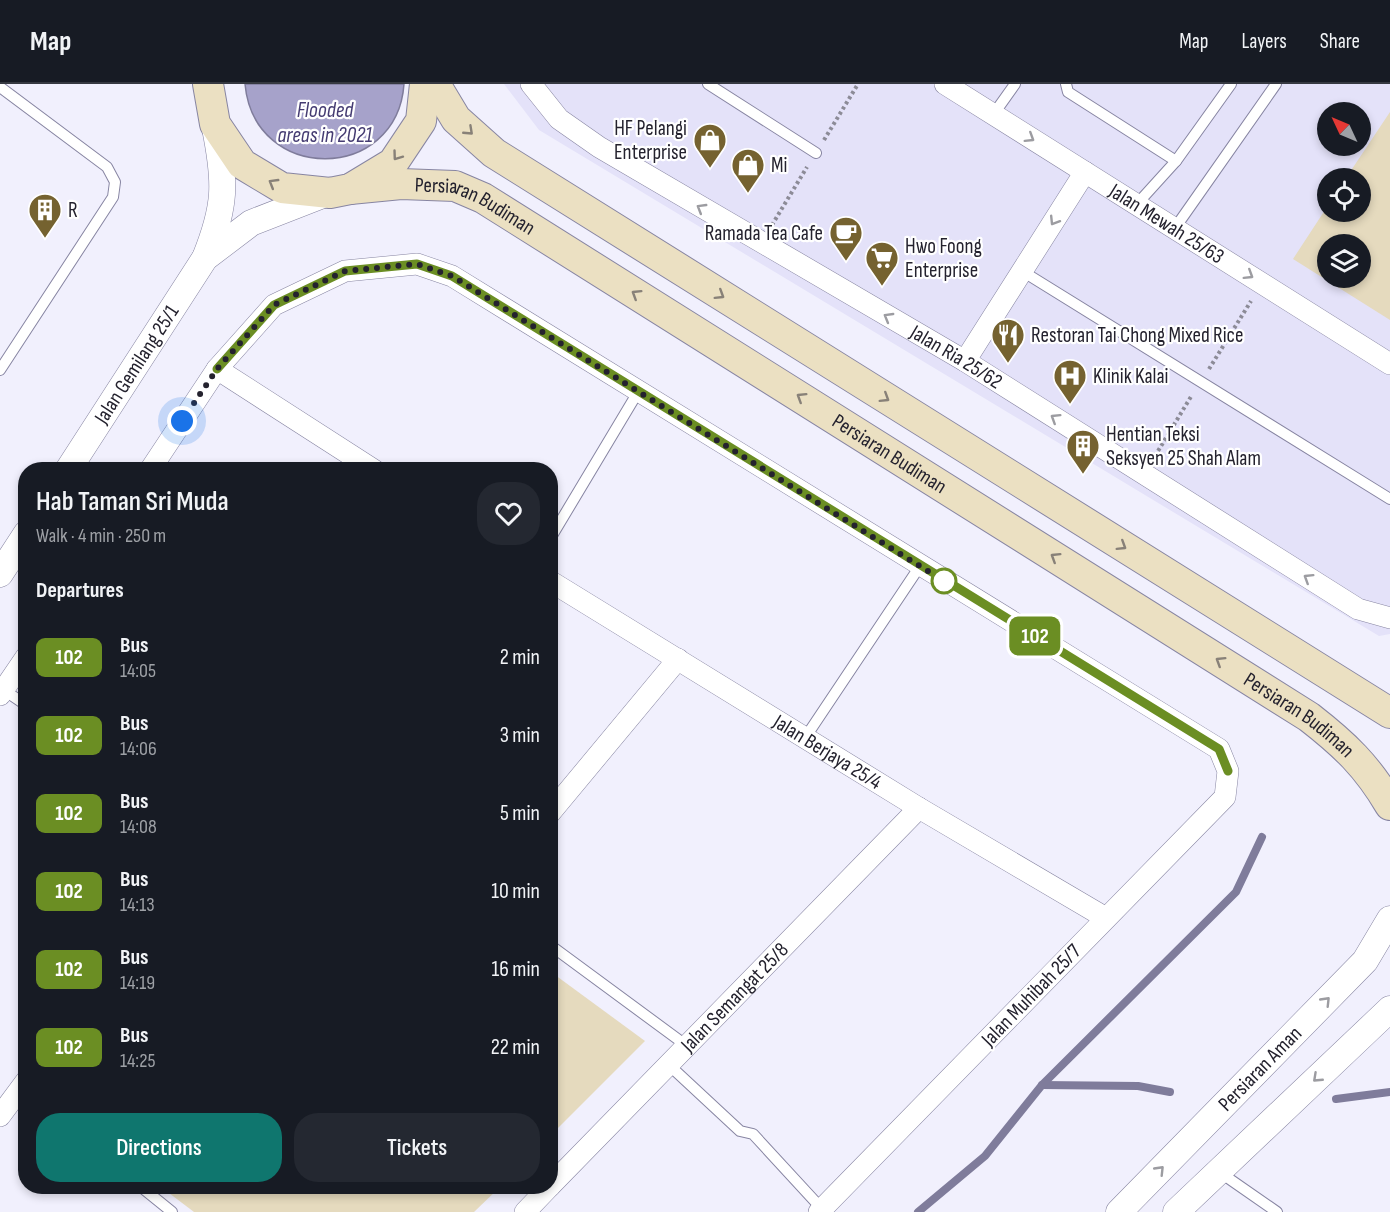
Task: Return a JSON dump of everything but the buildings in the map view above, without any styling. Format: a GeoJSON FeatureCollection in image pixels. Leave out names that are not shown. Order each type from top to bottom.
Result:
{"type":"FeatureCollection","features":[{"type":"Feature","properties":{"kind":"main road"},"geometry":{"type":"LineString","coordinates":[[208,84],[215,124]]}},
{"type":"Feature","properties":{"kind":"main road"},"geometry":{"type":"LineString","coordinates":[[340,191],[393,163],[421,121],[425,84]]}},
{"type":"Feature","properties":{"kind":"main road","name":"Persiaran Budiman"},"geometry":{"type":"LineString","coordinates":[[435,84],[456,119],[494,153],[1390,714]]}},
{"type":"Feature","properties":{"kind":"main road","name":"Persiaran Budiman"},"geometry":{"type":"LineString","coordinates":[[215,124],[242,164],[282,188],[340,191],[401,184],[455,186],[483,198],[1310,717],[1347,746],[1372,775],[1390,806]]}},
{"type":"Feature","properties":{"kind":"street","name":"Jalan Ria 25/62"},"geometry":{"type":"LineString","coordinates":[[531,84],[559,119],[599,147],[964,361],[1358,609],[1390,618]]}},
{"type":"Feature","properties":{"kind":"street","name":"Jalan Mewah 25/63"},"geometry":{"type":"LineString","coordinates":[[945,84],[1390,364]]}},
{"type":"Feature","properties":{"kind":"street","name":"Jalan Gemilang 25/1"},"geometry":{"type":"LineString","coordinates":[[73,462],[205,258],[220,222],[224,172],[215,124]]}},
{"type":"Feature","properties":{"kind":"street"},"geometry":{"type":"LineString","coordinates":[[964,361],[1085,172]]}},
{"type":"Feature","properties":{"kind":"street","name":"Jalan Gemilang 25/1"},"geometry":{"type":"LineString","coordinates":[[205,258],[251,223],[340,191]]}},
{"type":"Feature","properties":{"kind":"street"},"geometry":{"type":"LineString","coordinates":[[155,462],[217,369],[274,305],[345,271],[417,264],[452,276],[920,566]]}},
{"type":"Feature","properties":{"kind":"street"},"geometry":{"type":"LineString","coordinates":[[217,369],[362,462]]}},
{"type":"Feature","properties":{"kind":"street"},"geometry":{"type":"LineString","coordinates":[[0,574],[18,546]]}},
{"type":"Feature","properties":{"kind":"street","name":"Jalan Muhibah 25/7"},"geometry":{"type":"LineString","coordinates":[[820,1211],[1225,796],[1228,771],[1219,749],[920,566]]}},
{"type":"Feature","properties":{"kind":"street","name":"Jalan Berjaya 25/4"},"geometry":{"type":"LineString","coordinates":[[558,586],[919,808],[1106,918]]}},
{"type":"Feature","properties":{"kind":"street"},"geometry":{"type":"LineString","coordinates":[[558,803],[678,659]]}},
{"type":"Feature","properties":{"kind":"street"},"geometry":{"type":"LineString","coordinates":[[2,693],[18,669]]}},
{"type":"Feature","properties":{"kind":"street","name":"Jalan Semangat 25/8"},"geometry":{"type":"LineString","coordinates":[[558,1178],[919,808]]}},
{"type":"Feature","properties":{"kind":"street","name":"Persiaran Aman"},"geometry":{"type":"LineString","coordinates":[[1119,1212],[1365,961],[1390,919]]}},
{"type":"Feature","properties":{"kind":"street","name":"Persiaran Aman"},"geometry":{"type":"LineString","coordinates":[[1176,1212],[1390,1010]]}},
{"type":"Feature","properties":{"kind":"street"},"geometry":{"type":"LineString","coordinates":[[0,1116],[18,1096]]}},
{"type":"Feature","properties":{"kind":"street","name":"Jalan Semangat 25/8"},"geometry":{"type":"LineString","coordinates":[[525,1212],[542,1194]]}},
{"type":"Feature","properties":{"kind":"lane"},"geometry":{"type":"LineString","coordinates":[[708,84],[816,153]]}},
{"type":"Feature","properties":{"kind":"lane"},"geometry":{"type":"LineString","coordinates":[[993,115],[1015,84]]}},
{"type":"Feature","properties":{"kind":"lane"},"geometry":{"type":"LineString","coordinates":[[1066,84],[1068,92],[1176,161]]}},
{"type":"Feature","properties":{"kind":"lane"},"geometry":{"type":"LineString","coordinates":[[1137,204],[1176,161],[1231,84]]}},
{"type":"Feature","properties":{"kind":"lane"},"geometry":{"type":"LineString","coordinates":[[1174,228],[1276,84]]}},
{"type":"Feature","properties":{"kind":"lane"},"geometry":{"type":"LineString","coordinates":[[0,87],[107,167],[115,182],[113,197],[0,370]]}},
{"type":"Feature","properties":{"kind":"lane"},"geometry":{"type":"LineString","coordinates":[[1022,271],[1390,499]]}},
{"type":"Feature","properties":{"kind":"lane"},"geometry":{"type":"LineString","coordinates":[[558,526],[638,392]]}},
{"type":"Feature","properties":{"kind":"lane"},"geometry":{"type":"LineString","coordinates":[[805,738],[920,566]]}},
{"type":"Feature","properties":{"kind":"lane"},"geometry":{"type":"LineString","coordinates":[[2,693],[18,701]]}},
{"type":"Feature","properties":{"kind":"lane"},"geometry":{"type":"LineString","coordinates":[[558,951],[687,1046]]}},
{"type":"Feature","properties":{"kind":"lane"},"geometry":{"type":"LineString","coordinates":[[669,1065],[740,1131],[753,1134],[820,1211]]}},
{"type":"Feature","properties":{"kind":"lane"},"geometry":{"type":"LineString","coordinates":[[1218,1170],[1277,1212]]}},
{"type":"Feature","properties":{"kind":"lane"},"geometry":{"type":"LineString","coordinates":[[150,1194],[172,1212]]}},
{"type":"Feature","properties":{"kind":"shaded area"},"geometry":{"type":"Polygon","coordinates":[[[504,84],[1390,84],[1390,634],[1379,636],[539,130],[504,84]]]}},
{"type":"Feature","properties":{"kind":"shaded area"},"geometry":{"type":"Polygon","coordinates":[[[1390,112],[1390,320],[1339,288],[1371,288],[1371,234],[1317,234],[1317,274],[1293,259],[1317,222],[1371,222],[1371,168],[1353,168],[1361,156],[1371,156],[1371,140],[1390,112]]]}},
{"type":"Feature","properties":{"kind":"shaded area"},"geometry":{"type":"Polygon","coordinates":[[[558,977],[645,1041],[558,1128],[558,977]]]}},
{"type":"Feature","properties":{"kind":"shaded area"},"geometry":{"type":"Polygon","coordinates":[[[170,1194],[493,1194],[474,1212],[194,1212],[170,1194]]]}},
{"type":"Feature","properties":{"kind":"water","name":"Flooded areas in 2021"},"geometry":{"type":"Polygon","coordinates":[[[245,84],[404,84],[396,117],[377,140],[353,154],[325,159],[297,154],[273,140],[254,117],[245,84]]]}},
{"type":"Feature","properties":{"kind":"waterway"},"geometry":{"type":"LineString","coordinates":[[918,1212],[985,1156],[1042,1085],[1236,892],[1262,837]]}},
{"type":"Feature","properties":{"kind":"waterway"},"geometry":{"type":"LineString","coordinates":[[1042,1085],[1138,1086],[1170,1092]]}},
{"type":"Feature","properties":{"kind":"waterway"},"geometry":{"type":"LineString","coordinates":[[1336,1099],[1390,1092]]}},
{"type":"Feature","properties":{"kind":"bus line","name":"102"},"geometry":{"type":"LineString","coordinates":[[217,369],[274,305],[345,271],[417,264],[452,276],[1219,749],[1228,771]]}},
{"type":"Feature","properties":{"kind":"place","name":"HF Pelangi Enterprise"},"geometry":{"type":"Point","coordinates":[710,169]}},
{"type":"Feature","properties":{"kind":"place","name":"Mi"},"geometry":{"type":"Point","coordinates":[748,194]}},
{"type":"Feature","properties":{"kind":"place","name":"R"},"geometry":{"type":"Point","coordinates":[45,239]}},
{"type":"Feature","properties":{"kind":"place","name":"Ramada Tea Cafe"},"geometry":{"type":"Point","coordinates":[846,262]}},
{"type":"Feature","properties":{"kind":"place","name":"Hwo Foong Enterprise"},"geometry":{"type":"Point","coordinates":[882,287]}},
{"type":"Feature","properties":{"kind":"place","name":"Restoran Tai Chong Mixed Rice"},"geometry":{"type":"Point","coordinates":[1008,364]}},
{"type":"Feature","properties":{"kind":"place","name":"Klinik Kalai"},"geometry":{"type":"Point","coordinates":[1070,405]}},
{"type":"Feature","properties":{"kind":"place","name":"Hentian Teksi Seksyen 25 Shah Alam"},"geometry":{"type":"Point","coordinates":[1083,475]}},
{"type":"Feature","properties":{"kind":"route"},"geometry":{"type":"LineString","coordinates":[[182,421],[217,369],[274,305],[345,271],[417,264],[452,276],[944,581]]}}]}
